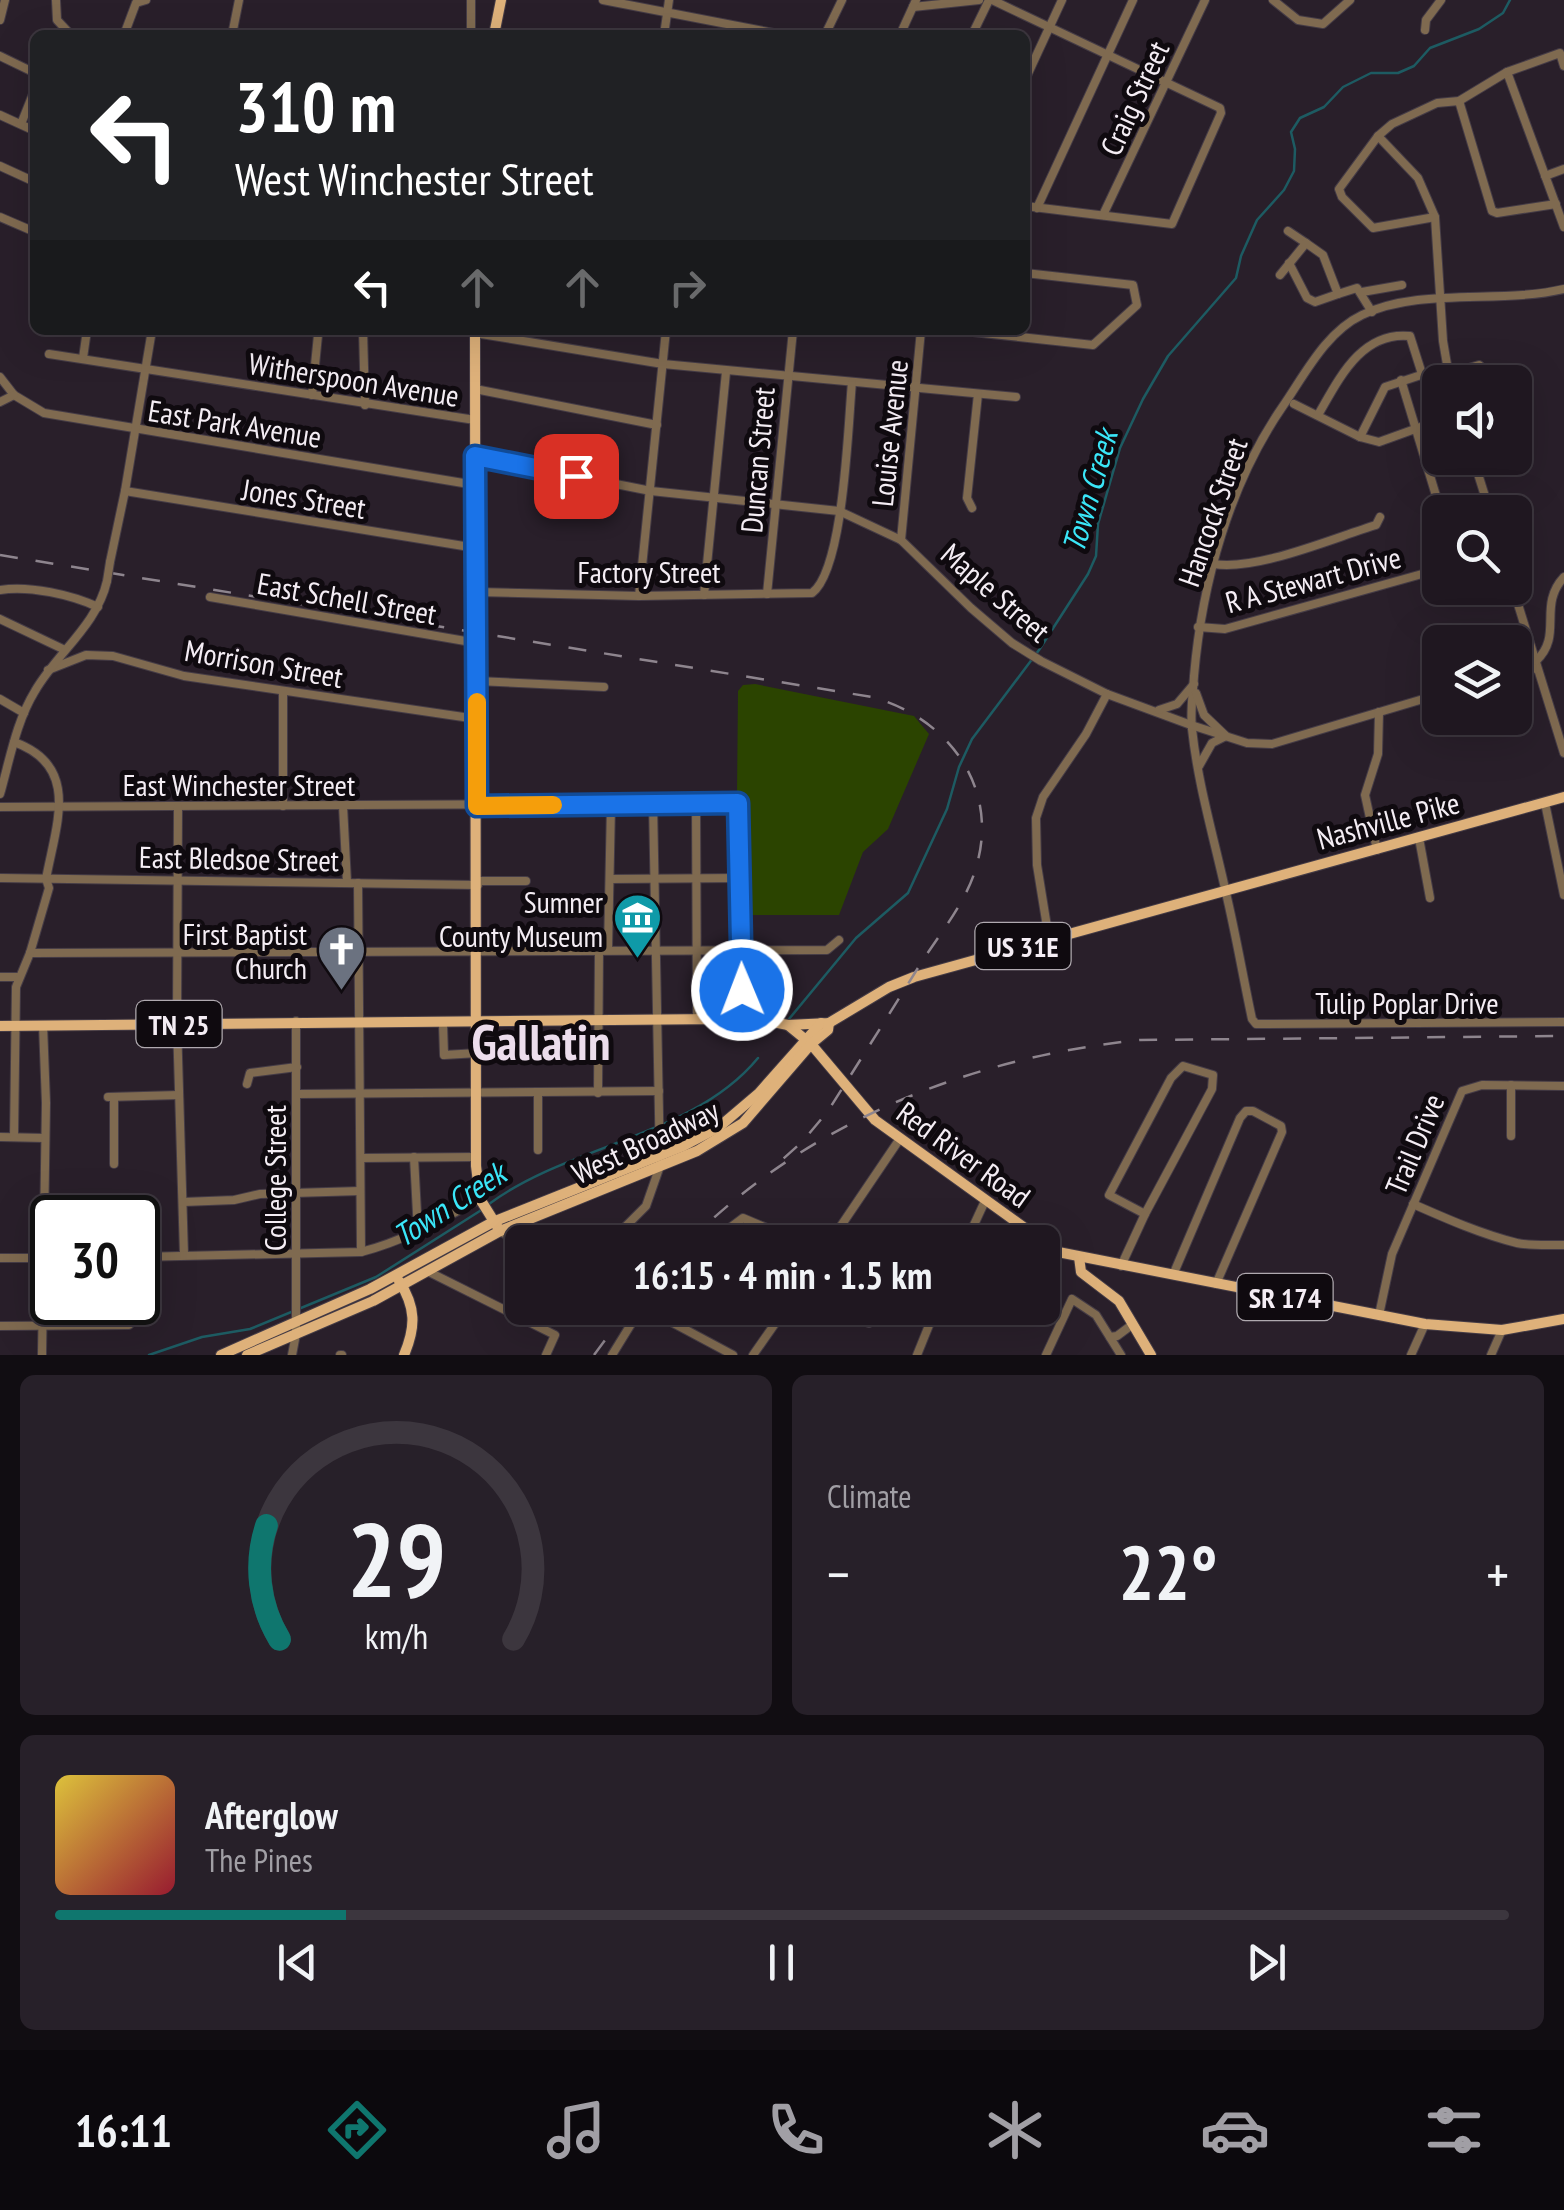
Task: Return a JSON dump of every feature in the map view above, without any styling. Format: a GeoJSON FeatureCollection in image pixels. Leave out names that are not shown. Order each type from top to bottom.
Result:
{"type":"FeatureCollection","features":[{"type":"Feature","properties":{"kind":"main road"},"geometry":{"type":"LineString","coordinates":[[495,30],[501,0]]}},
{"type":"Feature","properties":{"kind":"main road"},"geometry":{"type":"LineString","coordinates":[[475,335],[477,1157],[488,1214]]}},
{"type":"Feature","properties":{"kind":"main road","name":"Nashville Pike"},"geometry":{"type":"LineString","coordinates":[[1226,891],[1564,798]]}},
{"type":"Feature","properties":{"kind":"main road","name":"US 31E"},"geometry":{"type":"LineString","coordinates":[[808,1041],[828,1030],[825,1023],[895,984],[1226,891]]}},
{"type":"Feature","properties":{"kind":"main road","name":"TN 25"},"geometry":{"type":"LineString","coordinates":[[0,1026],[14,1029],[43,1025],[296,1021],[478,1024],[656,1020],[741,1020],[788,1025]]}},
{"type":"Feature","properties":{"kind":"main road"},"geometry":{"type":"LineString","coordinates":[[788,1025],[825,1023]]}},
{"type":"Feature","properties":{"kind":"main road","name":"Red River Road"},"geometry":{"type":"LineString","coordinates":[[788,1025],[808,1041],[868,1114],[899,1140],[1051,1248],[1079,1257],[1082,1272],[1119,1301],[1151,1355]]}},
{"type":"Feature","properties":{"kind":"main road","name":"West Broadway"},"geometry":{"type":"LineString","coordinates":[[488,1214],[697,1151],[742,1115],[808,1041]]}},
{"type":"Feature","properties":{"kind":"main road","name":"US 31E"},"geometry":{"type":"LineString","coordinates":[[221,1355],[431,1268],[488,1214]]}},
{"type":"Feature","properties":{"kind":"main road","name":"US 31E"},"geometry":{"type":"LineString","coordinates":[[247,1355],[296,1324],[390,1292],[488,1214]]}},
{"type":"Feature","properties":{"kind":"main road","name":"SR 174"},"geometry":{"type":"LineString","coordinates":[[1079,1257],[1426,1324],[1502,1330],[1564,1320]]}},
{"type":"Feature","properties":{"kind":"main road"},"geometry":{"type":"LineString","coordinates":[[403,1281],[411,1302],[414,1330],[404,1355]]}},
{"type":"Feature","properties":{"kind":"main road"},"geometry":{"type":"LineString","coordinates":[[390,1292],[411,1302]]}},
{"type":"Feature","properties":{"kind":"street"},"geometry":{"type":"LineString","coordinates":[[0,20],[4,0]]}},
{"type":"Feature","properties":{"kind":"street"},"geometry":{"type":"LineString","coordinates":[[56,0],[56,20],[66,30]]}},
{"type":"Feature","properties":{"kind":"street"},"geometry":{"type":"LineString","coordinates":[[125,30],[132,2],[146,0]]}},
{"type":"Feature","properties":{"kind":"street"},"geometry":{"type":"LineString","coordinates":[[233,30],[239,0]]}},
{"type":"Feature","properties":{"kind":"street"},"geometry":{"type":"LineString","coordinates":[[471,0],[472,30]]}},
{"type":"Feature","properties":{"kind":"street"},"geometry":{"type":"LineString","coordinates":[[603,0],[759,30]]}},
{"type":"Feature","properties":{"kind":"street"},"geometry":{"type":"LineString","coordinates":[[665,30],[670,0]]}},
{"type":"Feature","properties":{"kind":"street"},"geometry":{"type":"LineString","coordinates":[[827,30],[842,0]]}},
{"type":"Feature","properties":{"kind":"street"},"geometry":{"type":"LineString","coordinates":[[902,30],[914,3],[979,0]]}},
{"type":"Feature","properties":{"kind":"street"},"geometry":{"type":"LineString","coordinates":[[975,30],[990,0],[1220,108],[1222,119],[1172,224],[1030,207]]}},
{"type":"Feature","properties":{"kind":"street"},"geometry":{"type":"LineString","coordinates":[[1030,69],[1062,0]]}},
{"type":"Feature","properties":{"kind":"street"},"geometry":{"type":"LineString","coordinates":[[1037,208],[1132,0]]}},
{"type":"Feature","properties":{"kind":"street","name":"Craig Street"},"geometry":{"type":"LineString","coordinates":[[1103,215],[1204,0]]}},
{"type":"Feature","properties":{"kind":"street"},"geometry":{"type":"LineString","coordinates":[[1274,0],[1298,20],[1323,24],[1350,0]]}},
{"type":"Feature","properties":{"kind":"street"},"geometry":{"type":"LineString","coordinates":[[1425,30],[1426,20],[1441,0]]}},
{"type":"Feature","properties":{"kind":"street"},"geometry":{"type":"LineString","coordinates":[[1435,218],[1373,228],[1342,198],[1340,189],[1378,136],[1392,124],[1420,110],[1458,101],[1507,72],[1560,53],[1564,66]]}},
{"type":"Feature","properties":{"kind":"street"},"geometry":{"type":"LineString","coordinates":[[0,56],[30,71]]}},
{"type":"Feature","properties":{"kind":"street"},"geometry":{"type":"LineString","coordinates":[[1507,72],[1564,226]]}},
{"type":"Feature","properties":{"kind":"street"},"geometry":{"type":"LineString","coordinates":[[20,124],[30,101]]}},
{"type":"Feature","properties":{"kind":"street"},"geometry":{"type":"LineString","coordinates":[[1458,101],[1492,211],[1497,214],[1556,204]]}},
{"type":"Feature","properties":{"kind":"street"},"geometry":{"type":"LineString","coordinates":[[0,115],[30,129]]}},
{"type":"Feature","properties":{"kind":"street"},"geometry":{"type":"LineString","coordinates":[[1378,136],[1418,178],[1435,218],[1448,365]]}},
{"type":"Feature","properties":{"kind":"street"},"geometry":{"type":"LineString","coordinates":[[0,166],[30,180]]}},
{"type":"Feature","properties":{"kind":"street"},"geometry":{"type":"LineString","coordinates":[[1545,176],[1564,170]]}},
{"type":"Feature","properties":{"kind":"street"},"geometry":{"type":"LineString","coordinates":[[0,218],[30,230]]}},
{"type":"Feature","properties":{"kind":"street"},"geometry":{"type":"LineString","coordinates":[[1288,231],[1323,256],[1338,294]]}},
{"type":"Feature","properties":{"kind":"street"},"geometry":{"type":"LineString","coordinates":[[1280,275],[1306,243]]}},
{"type":"Feature","properties":{"kind":"street"},"geometry":{"type":"LineString","coordinates":[[1289,263],[1307,298],[1315,302],[1357,288],[1372,312]]}},
{"type":"Feature","properties":{"kind":"street"},"geometry":{"type":"LineString","coordinates":[[1001,335],[1094,345],[1137,304],[1133,285],[1030,274]]}},
{"type":"Feature","properties":{"kind":"street"},"geometry":{"type":"LineString","coordinates":[[1362,292],[1402,285]]}},
{"type":"Feature","properties":{"kind":"street","name":"Hancock Street"},"geometry":{"type":"LineString","coordinates":[[1192,725],[1198,627],[1224,528],[1259,440],[1316,357],[1338,332],[1372,312],[1442,299],[1524,297],[1564,289]]}},
{"type":"Feature","properties":{"kind":"street"},"geometry":{"type":"LineString","coordinates":[[84,358],[86,335]]}},
{"type":"Feature","properties":{"kind":"street"},"geometry":{"type":"LineString","coordinates":[[0,794],[24,713],[48,670],[98,606],[107,581],[151,335]]}},
{"type":"Feature","properties":{"kind":"street"},"geometry":{"type":"LineString","coordinates":[[312,396],[318,335]]}},
{"type":"Feature","properties":{"kind":"street"},"geometry":{"type":"LineString","coordinates":[[363,335],[365,405]]}},
{"type":"Feature","properties":{"kind":"street"},"geometry":{"type":"LineString","coordinates":[[498,335],[726,372],[1016,397]]}},
{"type":"Feature","properties":{"kind":"street"},"geometry":{"type":"LineString","coordinates":[[640,596],[666,335]]}},
{"type":"Feature","properties":{"kind":"street","name":"Duncan Street"},"geometry":{"type":"LineString","coordinates":[[768,594],[792,335]]}},
{"type":"Feature","properties":{"kind":"street","name":"Louise Avenue"},"geometry":{"type":"LineString","coordinates":[[901,540],[921,335]]}},
{"type":"Feature","properties":{"kind":"street"},"geometry":{"type":"LineString","coordinates":[[1318,415],[1356,356],[1387,337],[1410,336],[1422,374],[1385,387],[1360,436]]}},
{"type":"Feature","properties":{"kind":"street","name":"Witherspoon Avenue"},"geometry":{"type":"LineString","coordinates":[[49,354],[475,420]]}},
{"type":"Feature","properties":{"kind":"street"},"geometry":{"type":"LineString","coordinates":[[704,595],[726,372]]}},
{"type":"Feature","properties":{"kind":"street","name":"East Park Avenue"},"geometry":{"type":"LineString","coordinates":[[0,377],[14,395],[44,413],[475,485]]}},
{"type":"Feature","properties":{"kind":"street"},"geometry":{"type":"LineString","coordinates":[[1402,380],[1437,495]]}},
{"type":"Feature","properties":{"kind":"street"},"geometry":{"type":"LineString","coordinates":[[840,511],[852,382]]}},
{"type":"Feature","properties":{"kind":"street"},"geometry":{"type":"LineString","coordinates":[[475,390],[656,426]]}},
{"type":"Feature","properties":{"kind":"street"},"geometry":{"type":"LineString","coordinates":[[972,508],[967,498],[978,394]]}},
{"type":"Feature","properties":{"kind":"street"},"geometry":{"type":"LineString","coordinates":[[0,402],[14,395]]}},
{"type":"Feature","properties":{"kind":"street"},"geometry":{"type":"LineString","coordinates":[[1294,404],[1379,442],[1422,426]]}},
{"type":"Feature","properties":{"kind":"street","name":"Maple Street"},"geometry":{"type":"LineString","coordinates":[[475,456],[651,491],[840,511],[901,540],[1012,643],[1041,661],[1107,694],[1226,736],[1264,745],[1422,699]]}},
{"type":"Feature","properties":{"kind":"street","name":"Jones Street"},"geometry":{"type":"LineString","coordinates":[[126,492],[476,548]]}},
{"type":"Feature","properties":{"kind":"street","name":"Factory Street"},"geometry":{"type":"LineString","coordinates":[[476,592],[806,595],[819,588],[835,548],[840,511]]}},
{"type":"Feature","properties":{"kind":"street"},"geometry":{"type":"LineString","coordinates":[[1215,560],[1239,566],[1376,525],[1380,517]]}},
{"type":"Feature","properties":{"kind":"street","name":"R A Stewart Drive"},"geometry":{"type":"LineString","coordinates":[[1198,627],[1226,629],[1422,574]]}},
{"type":"Feature","properties":{"kind":"street"},"geometry":{"type":"LineString","coordinates":[[1532,667],[1553,640],[1553,596],[1564,578]]}},
{"type":"Feature","properties":{"kind":"street"},"geometry":{"type":"LineString","coordinates":[[0,590],[14,588],[75,598],[98,606]]}},
{"type":"Feature","properties":{"kind":"street","name":"East Schell Street"},"geometry":{"type":"LineString","coordinates":[[210,597],[477,644]]}},
{"type":"Feature","properties":{"kind":"street"},"geometry":{"type":"LineString","coordinates":[[1518,605],[1564,753]]}},
{"type":"Feature","properties":{"kind":"street"},"geometry":{"type":"LineString","coordinates":[[0,619],[64,650]]}},
{"type":"Feature","properties":{"kind":"street","name":"Morrison Street"},"geometry":{"type":"LineString","coordinates":[[48,670],[86,655],[100,655],[184,676],[477,719]]}},
{"type":"Feature","properties":{"kind":"street"},"geometry":{"type":"LineString","coordinates":[[477,681],[604,687]]}},
{"type":"Feature","properties":{"kind":"street"},"geometry":{"type":"LineString","coordinates":[[1155,711],[1176,704],[1194,684]]}},
{"type":"Feature","properties":{"kind":"street"},"geometry":{"type":"LineString","coordinates":[[1194,684],[1201,710],[1226,736],[1212,743],[1198,769]]}},
{"type":"Feature","properties":{"kind":"street"},"geometry":{"type":"LineString","coordinates":[[283,806],[284,691]]}},
{"type":"Feature","properties":{"kind":"street"},"geometry":{"type":"LineString","coordinates":[[1049,939],[1037,865],[1036,818],[1043,797],[1107,694]]}},
{"type":"Feature","properties":{"kind":"street"},"geometry":{"type":"LineString","coordinates":[[0,700],[24,713]]}},
{"type":"Feature","properties":{"kind":"street"},"geometry":{"type":"LineString","coordinates":[[1377,850],[1365,796],[1378,754],[1378,712]]}},
{"type":"Feature","properties":{"kind":"street"},"geometry":{"type":"LineString","coordinates":[[1192,725],[1205,813],[1226,891]]}},
{"type":"Feature","properties":{"kind":"street"},"geometry":{"type":"LineString","coordinates":[[14,742],[33,749],[52,765],[59,807],[46,879],[48,888],[30,953],[18,978],[14,1137]]}},
{"type":"Feature","properties":{"kind":"street"},"geometry":{"type":"LineString","coordinates":[[627,1225],[646,1206],[661,1160],[653,803]]}},
{"type":"Feature","properties":{"kind":"street"},"geometry":{"type":"LineString","coordinates":[[696,803],[697,1020]]}},
{"type":"Feature","properties":{"kind":"street","name":"East Winchester Street"},"geometry":{"type":"LineString","coordinates":[[0,807],[738,803],[740,878]]}},
{"type":"Feature","properties":{"kind":"street"},"geometry":{"type":"LineString","coordinates":[[1545,803],[1564,895]]}},
{"type":"Feature","properties":{"kind":"street"},"geometry":{"type":"LineString","coordinates":[[598,1093],[611,805]]}},
{"type":"Feature","properties":{"kind":"street"},"geometry":{"type":"LineString","coordinates":[[343,806],[346,882]]}},
{"type":"Feature","properties":{"kind":"street"},"geometry":{"type":"LineString","coordinates":[[178,807],[177,1024],[184,1255]]}},
{"type":"Feature","properties":{"kind":"street"},"geometry":{"type":"LineString","coordinates":[[1419,838],[1430,898]]}},
{"type":"Feature","properties":{"kind":"street","name":"East Bledsoe Street"},"geometry":{"type":"LineString","coordinates":[[0,878],[526,881]]}},
{"type":"Feature","properties":{"kind":"street"},"geometry":{"type":"LineString","coordinates":[[610,879],[740,878],[741,1020]]}},
{"type":"Feature","properties":{"kind":"street"},"geometry":{"type":"LineString","coordinates":[[358,882],[360,1252]]}},
{"type":"Feature","properties":{"kind":"street","name":"Tulip Poplar Drive"},"geometry":{"type":"LineString","coordinates":[[1226,891],[1256,1024],[1564,1022]]}},
{"type":"Feature","properties":{"kind":"street"},"geometry":{"type":"LineString","coordinates":[[30,953],[827,950],[839,940]]}},
{"type":"Feature","properties":{"kind":"street"},"geometry":{"type":"LineString","coordinates":[[0,978],[18,978]]}},
{"type":"Feature","properties":{"kind":"street","name":"College Street"},"geometry":{"type":"LineString","coordinates":[[293,1353],[298,1192],[296,1021]]}},
{"type":"Feature","properties":{"kind":"street"},"geometry":{"type":"LineString","coordinates":[[443,1024],[444,1054],[478,1053]]}},
{"type":"Feature","properties":{"kind":"street"},"geometry":{"type":"LineString","coordinates":[[43,1025],[46,1195]]}},
{"type":"Feature","properties":{"kind":"street"},"geometry":{"type":"LineString","coordinates":[[1121,1266],[1212,1090],[1213,1075],[1183,1066],[1171,1078],[1112,1186],[1109,1195],[1145,1214]]}},
{"type":"Feature","properties":{"kind":"street"},"geometry":{"type":"LineString","coordinates":[[247,1084],[250,1072],[297,1067]]}},
{"type":"Feature","properties":{"kind":"street"},"geometry":{"type":"LineString","coordinates":[[1511,1086],[1511,1136]]}},
{"type":"Feature","properties":{"kind":"street","name":"Trail Drive"},"geometry":{"type":"LineString","coordinates":[[1380,1315],[1392,1254],[1462,1091],[1469,1087],[1564,1086]]}},
{"type":"Feature","properties":{"kind":"street"},"geometry":{"type":"LineString","coordinates":[[298,1094],[659,1091]]}},
{"type":"Feature","properties":{"kind":"street"},"geometry":{"type":"LineString","coordinates":[[538,1092],[538,1150]]}},
{"type":"Feature","properties":{"kind":"street"},"geometry":{"type":"LineString","coordinates":[[114,1164],[111,1097],[179,1095]]}},
{"type":"Feature","properties":{"kind":"street"},"geometry":{"type":"LineString","coordinates":[[1173,1275],[1240,1118],[1246,1111],[1254,1111],[1281,1126],[1282,1132],[1216,1284]]}},
{"type":"Feature","properties":{"kind":"street"},"geometry":{"type":"LineString","coordinates":[[0,1137],[45,1138]]}},
{"type":"Feature","properties":{"kind":"street"},"geometry":{"type":"LineString","coordinates":[[842,1225],[899,1140]]}},
{"type":"Feature","properties":{"kind":"street"},"geometry":{"type":"LineString","coordinates":[[414,1157],[418,1232]]}},
{"type":"Feature","properties":{"kind":"street"},"geometry":{"type":"LineString","coordinates":[[361,1158],[477,1157]]}},
{"type":"Feature","properties":{"kind":"street"},"geometry":{"type":"LineString","coordinates":[[183,1202],[234,1200],[260,1194],[360,1191]]}},
{"type":"Feature","properties":{"kind":"street"},"geometry":{"type":"LineString","coordinates":[[974,1225],[985,1202]]}},
{"type":"Feature","properties":{"kind":"street"},"geometry":{"type":"LineString","coordinates":[[1413,1204],[1473,1230],[1519,1243],[1564,1246]]}},
{"type":"Feature","properties":{"kind":"street"},"geometry":{"type":"LineString","coordinates":[[160,1256],[360,1252],[488,1214],[505,1230]]}},
{"type":"Feature","properties":{"kind":"street"},"geometry":{"type":"LineString","coordinates":[[733,1225],[742,1218],[759,1225]]}},
{"type":"Feature","properties":{"kind":"street"},"geometry":{"type":"LineString","coordinates":[[0,1258],[30,1258]]}},
{"type":"Feature","properties":{"kind":"street"},"geometry":{"type":"LineString","coordinates":[[431,1268],[555,1335],[546,1355]]}},
{"type":"Feature","properties":{"kind":"street"},"geometry":{"type":"LineString","coordinates":[[1046,1355],[1072,1299],[1090,1309],[1112,1336],[1121,1355]]}},
{"type":"Feature","properties":{"kind":"street"},"geometry":{"type":"LineString","coordinates":[[1412,1355],[1426,1324]]}},
{"type":"Feature","properties":{"kind":"street"},"geometry":{"type":"LineString","coordinates":[[0,1326],[129,1325]]}},
{"type":"Feature","properties":{"kind":"street"},"geometry":{"type":"LineString","coordinates":[[612,1355],[632,1325]]}},
{"type":"Feature","properties":{"kind":"street"},"geometry":{"type":"LineString","coordinates":[[676,1325],[733,1355]]}},
{"type":"Feature","properties":{"kind":"street"},"geometry":{"type":"LineString","coordinates":[[753,1355],[774,1325]]}},
{"type":"Feature","properties":{"kind":"street"},"geometry":{"type":"LineString","coordinates":[[916,1355],[926,1325]]}},
{"type":"Feature","properties":{"kind":"street"},"geometry":{"type":"LineString","coordinates":[[41,1326],[42,1355]]}},
{"type":"Feature","properties":{"kind":"street"},"geometry":{"type":"LineString","coordinates":[[1112,1336],[1131,1326]]}},
{"type":"Feature","properties":{"kind":"street"},"geometry":{"type":"LineString","coordinates":[[1491,1355],[1502,1330]]}},
{"type":"Feature","properties":{"kind":"street"},"geometry":{"type":"LineString","coordinates":[[702,1355],[708,1342]]}},
{"type":"Feature","properties":{"kind":"green space"},"geometry":{"type":"Polygon","coordinates":[[[755,684],[914,716],[929,734],[888,829],[863,852],[839,915],[744,915],[737,795],[738,691],[743,685],[755,684]]]}},
{"type":"Feature","properties":{"kind":"waterway","name":"Town Creek"},"geometry":{"type":"LineString","coordinates":[[789,1019],[856,938],[908,893],[947,809],[972,739],[1039,650],[1088,574],[1096,556],[1098,524],[1120,448],[1143,399],[1168,356],[1236,278],[1257,220],[1284,190],[1294,171],[1291,132],[1300,118],[1324,107],[1343,87],[1371,73],[1398,73],[1414,66],[1430,48],[1479,29],[1503,13],[1510,0]]}},
{"type":"Feature","properties":{"kind":"waterway","name":"Town Creek"},"geometry":{"type":"LineString","coordinates":[[489,1204],[556,1167],[700,1106],[758,1058]]}},
{"type":"Feature","properties":{"kind":"waterway","name":"Town Creek"},"geometry":{"type":"LineString","coordinates":[[149,1355],[202,1337],[250,1329],[376,1277],[483,1209]]}},
{"type":"Feature","properties":{"kind":"railway"},"geometry":{"type":"LineString","coordinates":[[0,555],[872,697],[923,720],[961,758],[973,782],[982,835],[973,877],[953,915],[828,1111],[774,1167]]}},
{"type":"Feature","properties":{"kind":"railway"},"geometry":{"type":"LineString","coordinates":[[707,1225],[786,1162],[840,1129],[955,1079],[1015,1062],[1140,1040],[1564,1036]]}},
{"type":"Feature","properties":{"kind":"railway"},"geometry":{"type":"LineString","coordinates":[[594,1355],[616,1325]]}},
{"type":"Feature","properties":{"kind":"slow traffic"},"geometry":{"type":"LineString","coordinates":[[477,702],[477,806],[553,805]]}},
{"type":"Feature","properties":{"kind":"place","name":"Sumner County Museum"},"geometry":{"type":"Point","coordinates":[638,960]}},
{"type":"Feature","properties":{"kind":"place","name":"First Baptist Church"},"geometry":{"type":"Point","coordinates":[342,992]}},
{"type":"Feature","properties":{"kind":"district","name":"Gallatin"},"geometry":{"type":"Point","coordinates":[541,1041]}},
{"type":"Feature","properties":{"kind":"route"},"geometry":{"type":"LineString","coordinates":[[576,476],[475,456],[477,806],[738,803],[742,990]]}}]}
